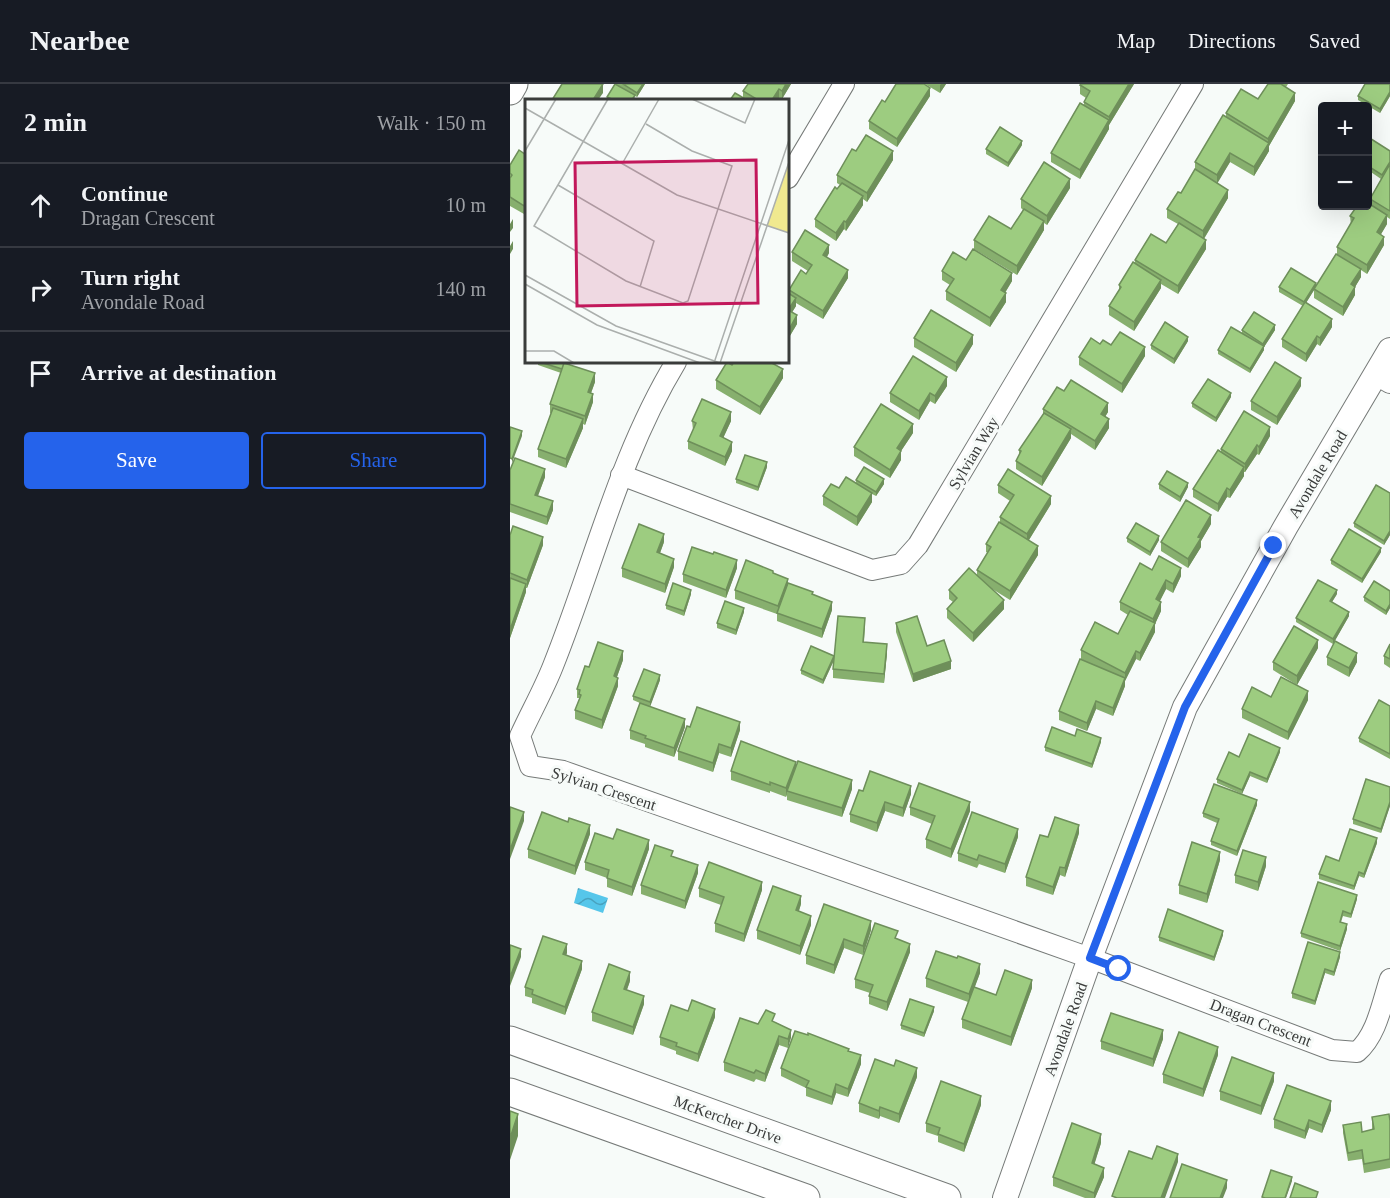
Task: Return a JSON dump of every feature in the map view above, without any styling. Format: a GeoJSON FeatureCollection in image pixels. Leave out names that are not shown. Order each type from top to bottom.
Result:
{"type":"FeatureCollection","features":[{"type":"Feature","properties":{"kind":"main road"},"geometry":{"type":"LineString","coordinates":[[510,92],[514,84]]}},
{"type":"Feature","properties":{"kind":"main road","name":"McKercher Drive"},"geometry":{"type":"LineString","coordinates":[[510,1040],[947,1198]]}},
{"type":"Feature","properties":{"kind":"main road"},"geometry":{"type":"LineString","coordinates":[[510,1092],[806,1198]]}},
{"type":"Feature","properties":{"kind":"street"},"geometry":{"type":"LineString","coordinates":[[789,176],[844,84]]}},
{"type":"Feature","properties":{"kind":"street","name":"Sylvian Way"},"geometry":{"type":"LineString","coordinates":[[621,475],[872,570],[901,564],[918,545],[1194,84]]}},
{"type":"Feature","properties":{"kind":"street","name":"Avondale Road"},"geometry":{"type":"LineString","coordinates":[[1005,1198],[1090,958],[1185,707],[1286,526],[1383,379],[1390,350]]}},
{"type":"Feature","properties":{"kind":"street","name":"Sylvian Crescent"},"geometry":{"type":"LineString","coordinates":[[675,363],[661,387],[621,475],[553,667],[520,736],[530,766],[563,771],[1090,958]]}},
{"type":"Feature","properties":{"kind":"street","name":"Dragan Crescent"},"geometry":{"type":"LineString","coordinates":[[1090,958],[1332,1050],[1347,1052],[1357,1052],[1371,1034],[1390,979]]}},
{"type":"Feature","properties":{"kind":"water"},"geometry":{"type":"Polygon","coordinates":[[[578,888],[608,898],[603,913],[574,903],[578,888]]]}},
{"type":"Feature","properties":{"kind":"building"},"geometry":{"type":"Polygon","coordinates":[[[562,84],[603,84],[594,99],[553,99],[562,84]]]}},
{"type":"Feature","properties":{"kind":"building"},"geometry":{"type":"Polygon","coordinates":[[[615,84],[635,95],[633,99],[607,97],[615,84]]]}},
{"type":"Feature","properties":{"kind":"building"},"geometry":{"type":"Polygon","coordinates":[[[623,84],[643,84],[637,93],[623,84]]]}},
{"type":"Feature","properties":{"kind":"building"},"geometry":{"type":"Polygon","coordinates":[[[748,84],[786,84],[782,91],[779,89],[773,99],[756,99],[743,91],[748,84]]]}},
{"type":"Feature","properties":{"kind":"building"},"geometry":{"type":"Polygon","coordinates":[[[896,84],[924,84],[930,88],[897,139],[869,121],[882,100],[885,102],[896,84]]]}},
{"type":"Feature","properties":{"kind":"building"},"geometry":{"type":"Polygon","coordinates":[[[1081,84],[1129,84],[1109,117],[1084,102],[1090,91],[1081,84]]]}},
{"type":"Feature","properties":{"kind":"building"},"geometry":{"type":"Polygon","coordinates":[[[1268,84],[1281,84],[1295,93],[1268,139],[1226,113],[1241,89],[1258,99],[1268,84]]]}},
{"type":"Feature","properties":{"kind":"building"},"geometry":{"type":"Polygon","coordinates":[[[1365,84],[1390,84],[1390,92],[1380,109],[1372,102],[1358,96],[1365,84]]]}},
{"type":"Feature","properties":{"kind":"building"},"geometry":{"type":"Polygon","coordinates":[[[735,93],[745,99],[731,99],[735,93]]]}},
{"type":"Feature","properties":{"kind":"building"},"geometry":{"type":"Polygon","coordinates":[[[1080,103],[1109,120],[1080,170],[1051,153],[1080,103]]]}},
{"type":"Feature","properties":{"kind":"building"},"geometry":{"type":"Polygon","coordinates":[[[1223,115],[1269,143],[1254,167],[1230,153],[1217,175],[1195,162],[1223,115]]]}},
{"type":"Feature","properties":{"kind":"building"},"geometry":{"type":"Polygon","coordinates":[[[1000,127],[1022,141],[1008,163],[986,149],[1000,127]]]}},
{"type":"Feature","properties":{"kind":"building"},"geometry":{"type":"Polygon","coordinates":[[[866,135],[893,151],[867,193],[837,175],[852,149],[856,151],[866,135]]]}},
{"type":"Feature","properties":{"kind":"building"},"geometry":{"type":"Polygon","coordinates":[[[1372,140],[1390,151],[1390,162],[1382,175],[1372,169],[1372,140]]]}},
{"type":"Feature","properties":{"kind":"building"},"geometry":{"type":"Polygon","coordinates":[[[519,150],[525,154],[524,206],[510,197],[512,175],[510,165],[519,150]]]}},
{"type":"Feature","properties":{"kind":"building"},"geometry":{"type":"Polygon","coordinates":[[[1044,162],[1070,179],[1047,216],[1021,199],[1044,162]]]}},
{"type":"Feature","properties":{"kind":"building"},"geometry":{"type":"Polygon","coordinates":[[[1390,164],[1390,211],[1372,200],[1372,196],[1390,164]]]}},
{"type":"Feature","properties":{"kind":"building"},"geometry":{"type":"Polygon","coordinates":[[[1195,169],[1228,190],[1203,231],[1167,209],[1178,192],[1181,193],[1195,169]]]}},
{"type":"Feature","properties":{"kind":"building"},"geometry":{"type":"Polygon","coordinates":[[[842,183],[863,196],[836,233],[815,219],[835,187],[837,189],[842,183]]]}},
{"type":"Feature","properties":{"kind":"building"},"geometry":{"type":"Polygon","coordinates":[[[1372,206],[1387,215],[1377,232],[1384,237],[1367,265],[1337,247],[1354,218],[1350,216],[1354,210],[1372,210],[1372,206]]]}},
{"type":"Feature","properties":{"kind":"building"},"geometry":{"type":"Polygon","coordinates":[[[1024,209],[1044,221],[1017,266],[974,240],[989,216],[1011,229],[1024,209]]]}},
{"type":"Feature","properties":{"kind":"building"},"geometry":{"type":"Polygon","coordinates":[[[1179,223],[1206,240],[1178,286],[1135,260],[1151,234],[1166,243],[1179,223]]]}},
{"type":"Feature","properties":{"kind":"building"},"geometry":{"type":"Polygon","coordinates":[[[805,230],[829,245],[823,255],[848,270],[823,311],[789,290],[801,270],[806,274],[812,265],[792,252],[805,230]]]}},
{"type":"Feature","properties":{"kind":"building"},"geometry":{"type":"Polygon","coordinates":[[[973,249],[1012,273],[1001,290],[1006,293],[990,318],[946,291],[954,279],[942,271],[953,252],[966,260],[973,249]]]}},
{"type":"Feature","properties":{"kind":"building"},"geometry":{"type":"Polygon","coordinates":[[[1336,254],[1361,269],[1351,284],[1355,287],[1343,307],[1314,289],[1336,254]]]}},
{"type":"Feature","properties":{"kind":"building"},"geometry":{"type":"Polygon","coordinates":[[[1133,262],[1161,280],[1134,322],[1109,306],[1133,262]]]}},
{"type":"Feature","properties":{"kind":"building"},"geometry":{"type":"Polygon","coordinates":[[[1291,268],[1316,283],[1304,302],[1279,287],[1291,268]]]}},
{"type":"Feature","properties":{"kind":"building"},"geometry":{"type":"Polygon","coordinates":[[[789,294],[796,298],[789,308],[789,294]]]}},
{"type":"Feature","properties":{"kind":"building"},"geometry":{"type":"Polygon","coordinates":[[[1305,302],[1332,319],[1320,338],[1317,336],[1306,354],[1282,339],[1305,302]]]}},
{"type":"Feature","properties":{"kind":"building"},"geometry":{"type":"Polygon","coordinates":[[[931,310],[973,335],[956,363],[914,338],[931,310]]]}},
{"type":"Feature","properties":{"kind":"building"},"geometry":{"type":"Polygon","coordinates":[[[789,311],[797,315],[789,329],[789,311]]]}},
{"type":"Feature","properties":{"kind":"building"},"geometry":{"type":"Polygon","coordinates":[[[1254,312],[1275,325],[1263,344],[1242,330],[1254,312]]]}},
{"type":"Feature","properties":{"kind":"building"},"geometry":{"type":"Polygon","coordinates":[[[1165,322],[1188,337],[1174,359],[1151,345],[1165,322]]]}},
{"type":"Feature","properties":{"kind":"building"},"geometry":{"type":"Polygon","coordinates":[[[1231,327],[1264,346],[1250,369],[1218,350],[1231,327]]]}},
{"type":"Feature","properties":{"kind":"building"},"geometry":{"type":"Polygon","coordinates":[[[1120,332],[1145,347],[1122,384],[1079,357],[1091,338],[1100,344],[1103,340],[1111,345],[1120,332]]]}},
{"type":"Feature","properties":{"kind":"building"},"geometry":{"type":"Polygon","coordinates":[[[913,356],[947,377],[935,396],[930,393],[919,411],[890,393],[913,356]]]}},
{"type":"Feature","properties":{"kind":"building"},"geometry":{"type":"Polygon","coordinates":[[[1275,362],[1301,378],[1277,417],[1251,401],[1275,362]]]}},
{"type":"Feature","properties":{"kind":"building"},"geometry":{"type":"Polygon","coordinates":[[[543,363],[565,363],[562,369],[543,363]]]}},
{"type":"Feature","properties":{"kind":"building"},"geometry":{"type":"Polygon","coordinates":[[[564,363],[595,373],[588,392],[593,394],[585,416],[550,404],[564,363]]]}},
{"type":"Feature","properties":{"kind":"building"},"geometry":{"type":"Polygon","coordinates":[[[726,363],[732,365],[733,363],[772,363],[783,369],[760,407],[716,380],[726,363]]]}},
{"type":"Feature","properties":{"kind":"building"},"geometry":{"type":"Polygon","coordinates":[[[1208,379],[1231,393],[1216,418],[1192,403],[1208,379]]]}},
{"type":"Feature","properties":{"kind":"building"},"geometry":{"type":"Polygon","coordinates":[[[1071,380],[1108,403],[1101,414],[1109,419],[1095,441],[1043,409],[1057,387],[1064,391],[1071,380]]]}},
{"type":"Feature","properties":{"kind":"building"},"geometry":{"type":"Polygon","coordinates":[[[702,399],[731,412],[720,436],[732,442],[725,457],[688,441],[696,423],[692,421],[702,399]]]}},
{"type":"Feature","properties":{"kind":"building"},"geometry":{"type":"Polygon","coordinates":[[[881,404],[913,424],[897,448],[901,451],[890,470],[854,447],[881,404]]]}},
{"type":"Feature","properties":{"kind":"building"},"geometry":{"type":"Polygon","coordinates":[[[553,408],[583,419],[566,459],[538,449],[553,408]]]}},
{"type":"Feature","properties":{"kind":"building"},"geometry":{"type":"Polygon","coordinates":[[[1244,411],[1270,427],[1259,447],[1257,445],[1245,464],[1221,449],[1244,411]]]}},
{"type":"Feature","properties":{"kind":"building"},"geometry":{"type":"Polygon","coordinates":[[[1044,413],[1071,429],[1042,477],[1016,461],[1021,451],[1019,450],[1044,413]]]}},
{"type":"Feature","properties":{"kind":"building"},"geometry":{"type":"Polygon","coordinates":[[[510,427],[522,431],[512,459],[510,458],[510,427]]]}},
{"type":"Feature","properties":{"kind":"building"},"geometry":{"type":"Polygon","coordinates":[[[1218,450],[1244,467],[1230,490],[1227,488],[1218,504],[1193,489],[1218,450]]]}},
{"type":"Feature","properties":{"kind":"building"},"geometry":{"type":"Polygon","coordinates":[[[745,455],[767,462],[758,487],[736,479],[745,455]]]}},
{"type":"Feature","properties":{"kind":"building"},"geometry":{"type":"Polygon","coordinates":[[[515,458],[545,469],[535,495],[553,501],[547,517],[510,504],[510,470],[515,458]]]}},
{"type":"Feature","properties":{"kind":"building"},"geometry":{"type":"Polygon","coordinates":[[[864,467],[884,479],[876,492],[856,480],[864,467]]]}},
{"type":"Feature","properties":{"kind":"building"},"geometry":{"type":"Polygon","coordinates":[[[1008,469],[1051,496],[1027,534],[1000,517],[1014,495],[998,485],[1008,469]]]}},
{"type":"Feature","properties":{"kind":"building"},"geometry":{"type":"Polygon","coordinates":[[[1167,471],[1188,483],[1180,497],[1159,484],[1167,471]]]}},
{"type":"Feature","properties":{"kind":"building"},"geometry":{"type":"Polygon","coordinates":[[[846,477],[872,493],[857,517],[823,496],[831,484],[839,488],[846,477]]]}},
{"type":"Feature","properties":{"kind":"building"},"geometry":{"type":"Polygon","coordinates":[[[1376,485],[1390,493],[1390,531],[1384,541],[1354,523],[1376,485]]]}},
{"type":"Feature","properties":{"kind":"building"},"geometry":{"type":"Polygon","coordinates":[[[1186,500],[1211,515],[1188,559],[1161,542],[1186,500]]]}},
{"type":"Feature","properties":{"kind":"building"},"geometry":{"type":"Polygon","coordinates":[[[999,522],[1038,546],[1010,591],[977,570],[991,547],[986,544],[999,522]]]}},
{"type":"Feature","properties":{"kind":"building"},"geometry":{"type":"Polygon","coordinates":[[[1136,523],[1159,536],[1150,552],[1127,538],[1136,523]]]}},
{"type":"Feature","properties":{"kind":"building"},"geometry":{"type":"Polygon","coordinates":[[[639,524],[664,534],[657,552],[674,559],[665,584],[622,568],[639,524]]]}},
{"type":"Feature","properties":{"kind":"building"},"geometry":{"type":"Polygon","coordinates":[[[513,526],[543,537],[527,580],[510,573],[510,535],[513,526]]]}},
{"type":"Feature","properties":{"kind":"building"},"geometry":{"type":"Polygon","coordinates":[[[1349,529],[1381,548],[1362,579],[1331,560],[1349,529]]]}},
{"type":"Feature","properties":{"kind":"building"},"geometry":{"type":"Polygon","coordinates":[[[692,547],[737,560],[726,590],[683,574],[692,547]]]}},
{"type":"Feature","properties":{"kind":"building"},"geometry":{"type":"Polygon","coordinates":[[[1159,556],[1181,568],[1173,584],[1166,580],[1156,599],[1161,602],[1153,619],[1120,602],[1140,563],[1152,570],[1159,556]]]}},
{"type":"Feature","properties":{"kind":"building"},"geometry":{"type":"Polygon","coordinates":[[[746,560],[788,579],[778,606],[735,590],[746,560]]]}},
{"type":"Feature","properties":{"kind":"building"},"geometry":{"type":"Polygon","coordinates":[[[969,568],[1004,600],[973,633],[947,609],[957,598],[949,590],[969,568]]]}},
{"type":"Feature","properties":{"kind":"building"},"geometry":{"type":"Polygon","coordinates":[[[510,578],[526,584],[510,630],[510,578]]]}},
{"type":"Feature","properties":{"kind":"building"},"geometry":{"type":"Polygon","coordinates":[[[1318,580],[1337,590],[1330,601],[1349,612],[1333,639],[1296,618],[1318,580]]]}},
{"type":"Feature","properties":{"kind":"building"},"geometry":{"type":"Polygon","coordinates":[[[1374,581],[1390,591],[1390,604],[1386,611],[1364,597],[1374,581]]]}},
{"type":"Feature","properties":{"kind":"building"},"geometry":{"type":"Polygon","coordinates":[[[673,583],[691,590],[684,611],[666,605],[673,583]]]}},
{"type":"Feature","properties":{"kind":"building"},"geometry":{"type":"Polygon","coordinates":[[[788,583],[832,602],[822,629],[777,613],[788,583]]]}},
{"type":"Feature","properties":{"kind":"building"},"geometry":{"type":"Polygon","coordinates":[[[725,601],[744,608],[736,630],[717,623],[725,601]]]}},
{"type":"Feature","properties":{"kind":"building"},"geometry":{"type":"Polygon","coordinates":[[[1130,611],[1155,623],[1140,653],[1136,651],[1125,673],[1081,650],[1095,622],[1118,634],[1130,611]]]}},
{"type":"Feature","properties":{"kind":"building"},"geometry":{"type":"Polygon","coordinates":[[[838,616],[865,618],[863,642],[887,644],[884,674],[833,669],[838,616]]]}},
{"type":"Feature","properties":{"kind":"building"},"geometry":{"type":"Polygon","coordinates":[[[917,616],[927,646],[944,640],[951,661],[913,674],[896,623],[917,616]]]}},
{"type":"Feature","properties":{"kind":"building"},"geometry":{"type":"Polygon","coordinates":[[[1294,626],[1318,640],[1297,676],[1273,662],[1294,626]]]}},
{"type":"Feature","properties":{"kind":"building"},"geometry":{"type":"Polygon","coordinates":[[[1335,641],[1357,653],[1349,668],[1327,657],[1335,641]]]}},
{"type":"Feature","properties":{"kind":"building"},"geometry":{"type":"Polygon","coordinates":[[[598,642],[623,651],[614,676],[618,678],[602,720],[575,710],[581,695],[580,690],[577,689],[585,666],[589,667],[598,642]]]}},
{"type":"Feature","properties":{"kind":"building"},"geometry":{"type":"Polygon","coordinates":[[[1390,644],[1390,659],[1384,656],[1390,644]]]}},
{"type":"Feature","properties":{"kind":"building"},"geometry":{"type":"Polygon","coordinates":[[[811,646],[834,656],[823,680],[801,670],[811,646]]]}},
{"type":"Feature","properties":{"kind":"building"},"geometry":{"type":"Polygon","coordinates":[[[1080,659],[1125,678],[1113,708],[1096,701],[1087,723],[1059,711],[1080,659]]]}},
{"type":"Feature","properties":{"kind":"building"},"geometry":{"type":"Polygon","coordinates":[[[644,669],[660,675],[650,702],[633,696],[644,669]]]}},
{"type":"Feature","properties":{"kind":"building"},"geometry":{"type":"Polygon","coordinates":[[[1281,677],[1308,691],[1288,732],[1242,709],[1252,687],[1271,697],[1281,677]]]}},
{"type":"Feature","properties":{"kind":"building"},"geometry":{"type":"Polygon","coordinates":[[[1379,700],[1390,706],[1390,754],[1359,738],[1379,700]]]}},
{"type":"Feature","properties":{"kind":"building"},"geometry":{"type":"Polygon","coordinates":[[[640,703],[685,719],[674,748],[630,730],[640,703]]]}},
{"type":"Feature","properties":{"kind":"building"},"geometry":{"type":"Polygon","coordinates":[[[697,707],[740,722],[731,748],[719,744],[713,763],[678,751],[697,707]]]}},
{"type":"Feature","properties":{"kind":"building"},"geometry":{"type":"Polygon","coordinates":[[[1052,727],[1075,736],[1077,729],[1101,738],[1092,764],[1045,747],[1052,727]]]}},
{"type":"Feature","properties":{"kind":"building"},"geometry":{"type":"Polygon","coordinates":[[[1249,734],[1280,748],[1267,779],[1250,772],[1242,790],[1217,779],[1229,752],[1239,757],[1249,734]]]}},
{"type":"Feature","properties":{"kind":"building"},"geometry":{"type":"Polygon","coordinates":[[[741,741],[796,762],[786,788],[770,782],[770,785],[731,771],[741,741]]]}},
{"type":"Feature","properties":{"kind":"building"},"geometry":{"type":"Polygon","coordinates":[[[798,761],[852,780],[842,808],[787,791],[798,761]]]}},
{"type":"Feature","properties":{"kind":"building"},"geometry":{"type":"Polygon","coordinates":[[[870,771],[911,786],[903,808],[885,802],[877,823],[850,814],[859,790],[863,791],[870,771]]]}},
{"type":"Feature","properties":{"kind":"building"},"geometry":{"type":"Polygon","coordinates":[[[1366,779],[1390,787],[1390,802],[1381,829],[1353,819],[1366,779]]]}},
{"type":"Feature","properties":{"kind":"building"},"geometry":{"type":"Polygon","coordinates":[[[919,783],[970,802],[951,849],[926,839],[935,816],[910,807],[919,783]]]}},
{"type":"Feature","properties":{"kind":"building"},"geometry":{"type":"Polygon","coordinates":[[[1214,784],[1257,800],[1237,851],[1211,841],[1219,819],[1203,813],[1214,784]]]}},
{"type":"Feature","properties":{"kind":"building"},"geometry":{"type":"Polygon","coordinates":[[[510,807],[524,812],[510,850],[510,807]]]}},
{"type":"Feature","properties":{"kind":"building"},"geometry":{"type":"Polygon","coordinates":[[[542,812],[568,822],[569,818],[590,825],[575,866],[528,849],[542,812]]]}},
{"type":"Feature","properties":{"kind":"building"},"geometry":{"type":"Polygon","coordinates":[[[972,812],[1018,829],[1005,864],[979,855],[977,860],[958,853],[972,812]]]}},
{"type":"Feature","properties":{"kind":"building"},"geometry":{"type":"Polygon","coordinates":[[[1055,817],[1079,825],[1065,868],[1060,867],[1053,887],[1026,877],[1040,835],[1048,837],[1055,817]]]}},
{"type":"Feature","properties":{"kind":"building"},"geometry":{"type":"Polygon","coordinates":[[[617,829],[649,840],[632,887],[607,878],[609,870],[585,862],[595,833],[613,839],[617,829]]]}},
{"type":"Feature","properties":{"kind":"building"},"geometry":{"type":"Polygon","coordinates":[[[1350,829],[1377,838],[1364,874],[1359,872],[1354,886],[1319,874],[1326,856],[1339,861],[1350,829]]]}},
{"type":"Feature","properties":{"kind":"building"},"geometry":{"type":"Polygon","coordinates":[[[1192,842],[1220,852],[1207,894],[1179,885],[1192,842]]]}},
{"type":"Feature","properties":{"kind":"building"},"geometry":{"type":"Polygon","coordinates":[[[655,845],[673,851],[671,856],[698,865],[685,901],[641,885],[655,845]]]}},
{"type":"Feature","properties":{"kind":"building"},"geometry":{"type":"Polygon","coordinates":[[[1243,850],[1266,857],[1258,882],[1235,875],[1243,850]]]}},
{"type":"Feature","properties":{"kind":"building"},"geometry":{"type":"Polygon","coordinates":[[[709,862],[762,882],[744,934],[715,923],[724,897],[699,888],[709,862]]]}},
{"type":"Feature","properties":{"kind":"building"},"geometry":{"type":"Polygon","coordinates":[[[1318,882],[1357,895],[1351,914],[1343,911],[1340,922],[1347,924],[1340,946],[1301,933],[1318,882]]]}},
{"type":"Feature","properties":{"kind":"building"},"geometry":{"type":"Polygon","coordinates":[[[773,886],[801,896],[796,910],[811,916],[800,946],[757,930],[773,886]]]}},
{"type":"Feature","properties":{"kind":"building"},"geometry":{"type":"Polygon","coordinates":[[[824,904],[871,921],[863,946],[844,939],[834,965],[806,955],[824,904]]]}},
{"type":"Feature","properties":{"kind":"building"},"geometry":{"type":"Polygon","coordinates":[[[1168,909],[1223,931],[1214,957],[1159,937],[1168,909]]]}},
{"type":"Feature","properties":{"kind":"building"},"geometry":{"type":"Polygon","coordinates":[[[875,923],[898,931],[895,938],[910,944],[887,1002],[869,996],[873,985],[855,979],[875,923]]]}},
{"type":"Feature","properties":{"kind":"building"},"geometry":{"type":"Polygon","coordinates":[[[543,936],[567,944],[563,954],[582,961],[565,1007],[532,994],[533,990],[525,987],[543,936]]]}},
{"type":"Feature","properties":{"kind":"building"},"geometry":{"type":"Polygon","coordinates":[[[1308,942],[1340,952],[1334,972],[1325,969],[1315,1001],[1292,993],[1308,942]]]}},
{"type":"Feature","properties":{"kind":"building"},"geometry":{"type":"Polygon","coordinates":[[[510,945],[521,949],[510,977],[510,945]]]}},
{"type":"Feature","properties":{"kind":"building"},"geometry":{"type":"Polygon","coordinates":[[[936,951],[980,964],[969,994],[926,978],[936,951]]]}},
{"type":"Feature","properties":{"kind":"building"},"geometry":{"type":"Polygon","coordinates":[[[609,964],[630,972],[624,989],[644,996],[633,1027],[592,1012],[609,964]]]}},
{"type":"Feature","properties":{"kind":"building"},"geometry":{"type":"Polygon","coordinates":[[[1005,970],[1032,980],[1011,1037],[962,1019],[974,987],[996,995],[1005,970]]]}},
{"type":"Feature","properties":{"kind":"building"},"geometry":{"type":"Polygon","coordinates":[[[910,999],[934,1007],[924,1033],[901,1025],[910,999]]]}},
{"type":"Feature","properties":{"kind":"building"},"geometry":{"type":"Polygon","coordinates":[[[692,1000],[715,1009],[698,1054],[660,1037],[671,1005],[688,1011],[692,1000]]]}},
{"type":"Feature","properties":{"kind":"building"},"geometry":{"type":"Polygon","coordinates":[[[766,1010],[775,1014],[772,1021],[791,1030],[788,1039],[779,1036],[765,1074],[756,1070],[754,1073],[724,1062],[740,1018],[758,1024],[766,1010]]]}},
{"type":"Feature","properties":{"kind":"building"},"geometry":{"type":"Polygon","coordinates":[[[1111,1013],[1163,1030],[1153,1059],[1101,1041],[1111,1013]]]}},
{"type":"Feature","properties":{"kind":"building"},"geometry":{"type":"Polygon","coordinates":[[[795,1031],[808,1035],[808,1033],[861,1055],[848,1089],[836,1084],[832,1097],[806,1087],[809,1081],[781,1068],[795,1031]]]}},
{"type":"Feature","properties":{"kind":"building"},"geometry":{"type":"Polygon","coordinates":[[[1179,1032],[1218,1047],[1203,1089],[1163,1074],[1179,1032]]]}},
{"type":"Feature","properties":{"kind":"building"},"geometry":{"type":"Polygon","coordinates":[[[1232,1057],[1274,1073],[1261,1106],[1220,1091],[1232,1057]]]}},
{"type":"Feature","properties":{"kind":"building"},"geometry":{"type":"Polygon","coordinates":[[[875,1059],[894,1066],[896,1060],[917,1068],[899,1114],[880,1107],[879,1111],[859,1103],[875,1059]]]}},
{"type":"Feature","properties":{"kind":"building"},"geometry":{"type":"Polygon","coordinates":[[[941,1081],[981,1096],[964,1144],[938,1134],[940,1128],[926,1123],[941,1081]]]}},
{"type":"Feature","properties":{"kind":"building"},"geometry":{"type":"Polygon","coordinates":[[[1287,1085],[1331,1101],[1322,1125],[1309,1120],[1305,1131],[1274,1119],[1287,1085]]]}},
{"type":"Feature","properties":{"kind":"building"},"geometry":{"type":"Polygon","coordinates":[[[510,1111],[518,1114],[510,1138],[510,1111]]]}},
{"type":"Feature","properties":{"kind":"building"},"geometry":{"type":"Polygon","coordinates":[[[1389,1114],[1390,1159],[1364,1164],[1362,1150],[1348,1153],[1343,1125],[1361,1122],[1362,1132],[1374,1129],[1372,1117],[1389,1114]]]}},
{"type":"Feature","properties":{"kind":"building"},"geometry":{"type":"Polygon","coordinates":[[[1072,1123],[1101,1134],[1092,1163],[1104,1168],[1094,1193],[1053,1177],[1072,1123]]]}},
{"type":"Feature","properties":{"kind":"building"},"geometry":{"type":"Polygon","coordinates":[[[1157,1146],[1178,1154],[1161,1198],[1112,1196],[1129,1151],[1152,1159],[1157,1146]]]}},
{"type":"Feature","properties":{"kind":"building"},"geometry":{"type":"Polygon","coordinates":[[[1182,1164],[1227,1180],[1220,1198],[1170,1198],[1182,1164]]]}},
{"type":"Feature","properties":{"kind":"building"},"geometry":{"type":"Polygon","coordinates":[[[1271,1170],[1292,1177],[1285,1198],[1262,1197],[1271,1170]]]}},
{"type":"Feature","properties":{"kind":"building"},"geometry":{"type":"Polygon","coordinates":[[[1295,1183],[1318,1192],[1316,1198],[1290,1198],[1295,1183]]]}},
{"type":"Feature","properties":{"kind":"route"},"geometry":{"type":"LineString","coordinates":[[1119,969],[1090,958],[1185,707],[1274,546]]}}]}
